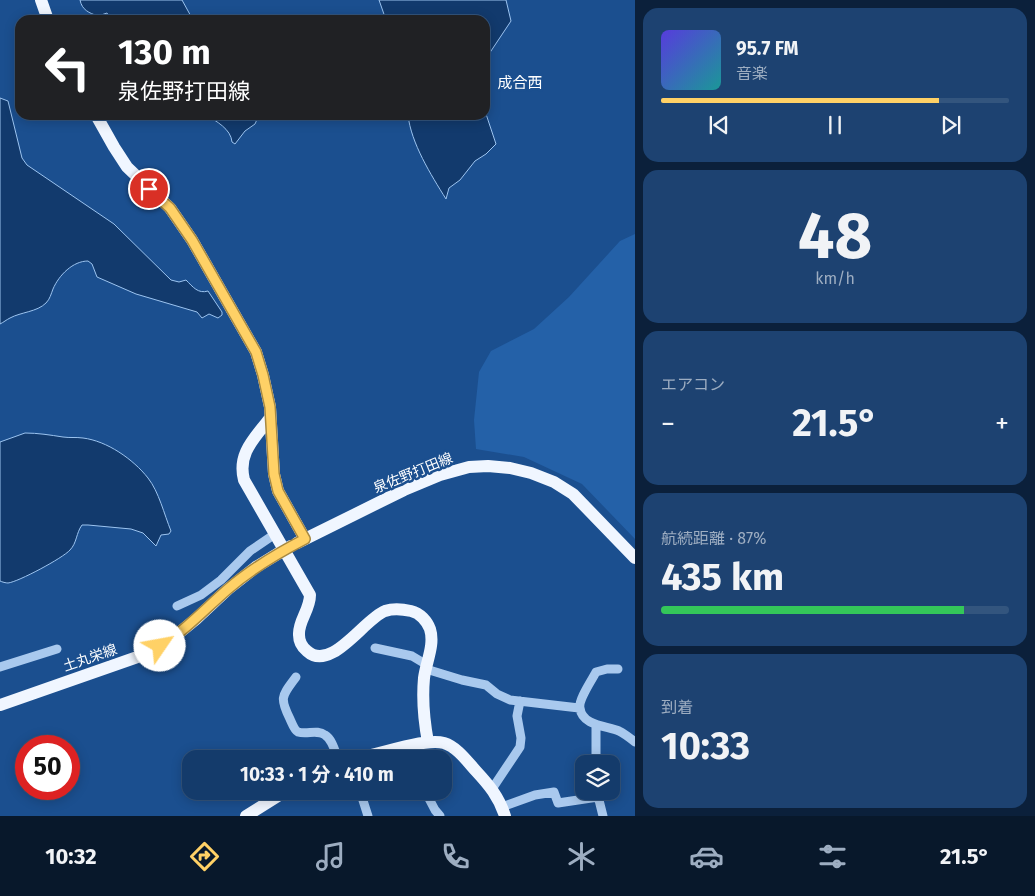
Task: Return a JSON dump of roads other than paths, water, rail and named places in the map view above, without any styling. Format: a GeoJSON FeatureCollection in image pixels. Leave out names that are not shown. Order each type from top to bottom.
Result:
{"type":"FeatureCollection","features":[{"type":"Feature","properties":{"kind":"main road"},"geometry":{"type":"LineString","coordinates":[[40,0],[46,15]]}},
{"type":"Feature","properties":{"kind":"main road"},"geometry":{"type":"LineString","coordinates":[[99,120],[127,167],[170,208],[192,240],[256,352],[265,383],[270,418],[274,474],[278,491],[305,539]]}},
{"type":"Feature","properties":{"kind":"main road"},"geometry":{"type":"LineString","coordinates":[[270,418],[242,458],[242,470],[244,480],[290,556],[310,595],[310,604],[300,626],[299,635],[302,647],[310,654],[319,658],[334,653],[374,618],[384,612],[395,608],[416,612],[430,628],[431,644],[424,677],[423,715],[428,742]]}},
{"type":"Feature","properties":{"kind":"main road","name":"泉佐野打田線"},"geometry":{"type":"LineString","coordinates":[[305,539],[404,490],[440,475],[469,467],[488,466],[510,468],[531,473],[554,482],[567,490],[635,558]]}},
{"type":"Feature","properties":{"kind":"main road","name":"土丸栄線"},"geometry":{"type":"LineString","coordinates":[[0,705],[146,654],[174,638],[256,567],[305,539]]}},
{"type":"Feature","properties":{"kind":"main road"},"geometry":{"type":"LineString","coordinates":[[392,750],[428,742],[444,743],[454,748],[492,789],[503,811]]}},
{"type":"Feature","properties":{"kind":"main road"},"geometry":{"type":"LineString","coordinates":[[246,816],[272,800]]}},
{"type":"Feature","properties":{"kind":"street"},"geometry":{"type":"LineString","coordinates":[[177,606],[201,595],[221,580],[250,551],[275,534]]}},
{"type":"Feature","properties":{"kind":"street"},"geometry":{"type":"LineString","coordinates":[[0,667],[57,648]]}},
{"type":"Feature","properties":{"kind":"street"},"geometry":{"type":"LineString","coordinates":[[374,648],[412,656],[426,667],[462,680],[486,685],[497,694],[510,700],[579,708]]}},
{"type":"Feature","properties":{"kind":"street"},"geometry":{"type":"LineString","coordinates":[[618,669],[607,668],[596,672],[581,700],[579,708],[583,716],[596,726],[617,730],[635,742]]}},
{"type":"Feature","properties":{"kind":"street"},"geometry":{"type":"LineString","coordinates":[[296,677],[287,690],[282,704],[296,730],[300,732],[321,732],[328,736],[334,750]]}},
{"type":"Feature","properties":{"kind":"street"},"geometry":{"type":"LineString","coordinates":[[492,789],[520,748],[521,738],[516,716],[520,701]]}},
{"type":"Feature","properties":{"kind":"street"},"geometry":{"type":"LineString","coordinates":[[596,726],[596,755]]}},
{"type":"Feature","properties":{"kind":"street"},"geometry":{"type":"LineString","coordinates":[[408,746],[409,750]]}},
{"type":"Feature","properties":{"kind":"street"},"geometry":{"type":"LineString","coordinates":[[503,811],[535,795],[554,792],[558,803],[575,799]]}},
{"type":"Feature","properties":{"kind":"street"},"geometry":{"type":"LineString","coordinates":[[363,800],[368,816]]}},
{"type":"Feature","properties":{"kind":"street"},"geometry":{"type":"LineString","coordinates":[[429,800],[440,816]]}},
{"type":"Feature","properties":{"kind":"street"},"geometry":{"type":"LineString","coordinates":[[599,800],[603,816]]}},
{"type":"Feature","properties":{"kind":"district","name":"成合西"},"geometry":{"type":"Point","coordinates":[520,83]}}]}
